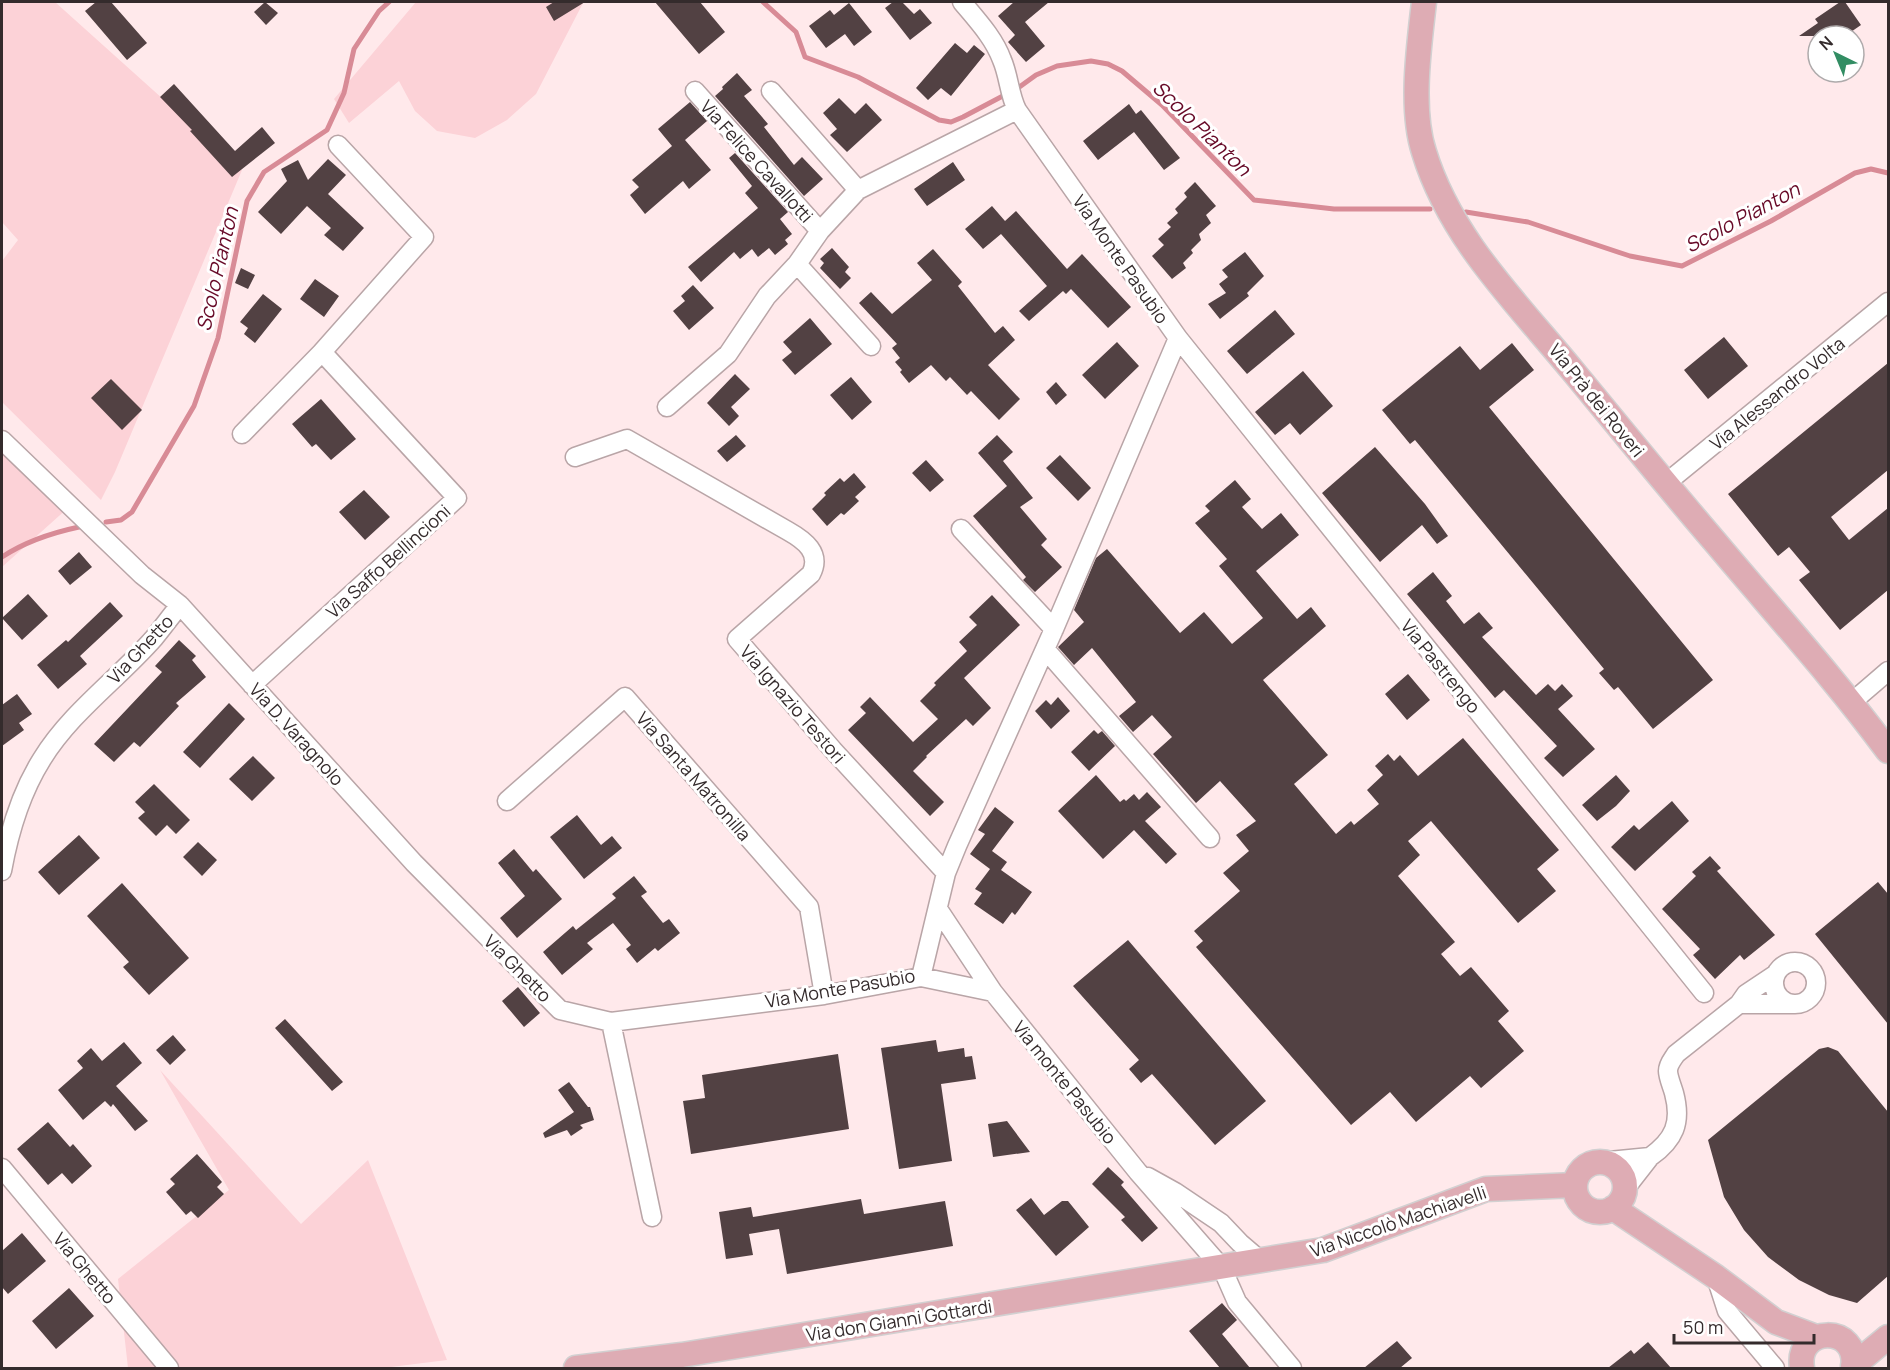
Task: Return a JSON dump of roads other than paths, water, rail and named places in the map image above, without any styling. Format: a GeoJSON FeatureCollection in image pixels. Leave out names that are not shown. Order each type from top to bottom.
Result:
{"type":"FeatureCollection","features":[{"type":"Feature","properties":{"kind":"main road","name":"Via Prà dei Roveri"},"geometry":{"type":"LineString","coordinates":[[1424,2],[1417,73],[1419,123],[1423,150],[1447,210],[1467,241],[1665,484],[1852,702],[1888,751]]}},
{"type":"Feature","properties":{"kind":"main road"},"geometry":{"type":"LineString","coordinates":[[1599,1162],[1617,1168],[1622,1175],[1619,1199],[1598,1212],[1583,1207],[1578,1200],[1575,1185],[1581,1171],[1599,1162]]}},
{"type":"Feature","properties":{"kind":"main road","name":"Via Niccolò Machiavelli"},"geometry":{"type":"LineString","coordinates":[[1222,1268],[1323,1250],[1484,1190],[1575,1185]]}},
{"type":"Feature","properties":{"kind":"main road"},"geometry":{"type":"LineString","coordinates":[[1619,1199],[1776,1322],[1816,1337],[1832,1335],[1846,1342],[1852,1353],[1853,1367]]}},
{"type":"Feature","properties":{"kind":"main road","name":"Via don Gianni Gottardi"},"geometry":{"type":"LineString","coordinates":[[576,1368],[682,1355],[1222,1268]]}},
{"type":"Feature","properties":{"kind":"main road"},"geometry":{"type":"LineString","coordinates":[[1776,1322],[1801,1365]]}},
{"type":"Feature","properties":{"kind":"main road"},"geometry":{"type":"LineString","coordinates":[[1846,1342],[1888,1330]]}},
{"type":"Feature","properties":{"kind":"main road"},"geometry":{"type":"LineString","coordinates":[[1801,1365],[1803,1352],[1808,1343],[1816,1337]]}},
{"type":"Feature","properties":{"kind":"main road"},"geometry":{"type":"LineString","coordinates":[[1853,1367],[1888,1337]]}},
{"type":"Feature","properties":{"kind":"street","name":"Via Monte Pasubio"},"geometry":{"type":"LineString","coordinates":[[611,1022],[824,995],[921,977],[945,873],[968,817],[1054,629],[1178,339],[1014,105],[1006,71],[993,40],[962,2]]}},
{"type":"Feature","properties":{"kind":"street","name":"Via Felice Cavallotti"},"geometry":{"type":"LineString","coordinates":[[695,91],[819,231]]}},
{"type":"Feature","properties":{"kind":"street"},"geometry":{"type":"LineString","coordinates":[[771,91],[858,190]]}},
{"type":"Feature","properties":{"kind":"street","name":"Via Felice Cavallotti"},"geometry":{"type":"LineString","coordinates":[[667,407],[728,354],[767,296],[797,264],[819,231],[858,190],[1014,105]]}},
{"type":"Feature","properties":{"kind":"street"},"geometry":{"type":"LineString","coordinates":[[242,434],[322,352],[424,237],[338,145]]}},
{"type":"Feature","properties":{"kind":"street"},"geometry":{"type":"LineString","coordinates":[[797,264],[871,346]]}},
{"type":"Feature","properties":{"kind":"street","name":"Via Alessandro Volta"},"geometry":{"type":"LineString","coordinates":[[1665,484],[1888,302]]}},
{"type":"Feature","properties":{"kind":"street","name":"Via Pastrengo"},"geometry":{"type":"LineString","coordinates":[[1178,339],[1704,993]]}},
{"type":"Feature","properties":{"kind":"street","name":"Via Saffo Bellincioni"},"geometry":{"type":"LineString","coordinates":[[252,685],[457,498],[322,352]]}},
{"type":"Feature","properties":{"kind":"street","name":"Via Ignazio Testori"},"geometry":{"type":"LineString","coordinates":[[575,456],[627,439],[788,531],[811,549],[815,562],[811,574],[737,639],[833,750],[945,873]]}},
{"type":"Feature","properties":{"kind":"street","name":"Via Ghetto"},"geometry":{"type":"LineString","coordinates":[[2,440],[142,575],[180,605],[154,638],[60,735],[42,758],[27,784],[16,812],[2,871]]}},
{"type":"Feature","properties":{"kind":"street"},"geometry":{"type":"LineString","coordinates":[[961,529],[1054,629]]}},
{"type":"Feature","properties":{"kind":"street","name":"Via D. Varagnolo"},"geometry":{"type":"LineString","coordinates":[[180,605],[414,863]]}},
{"type":"Feature","properties":{"kind":"street"},"geometry":{"type":"LineString","coordinates":[[1044,649],[1210,838]]}},
{"type":"Feature","properties":{"kind":"street"},"geometry":{"type":"LineString","coordinates":[[1852,702],[1888,671]]}},
{"type":"Feature","properties":{"kind":"street","name":"Via Santa Matronilla"},"geometry":{"type":"LineString","coordinates":[[507,801],[625,697],[809,907],[824,995]]}},
{"type":"Feature","properties":{"kind":"street","name":"Via Ghetto"},"geometry":{"type":"LineString","coordinates":[[414,863],[560,1010],[611,1022]]}},
{"type":"Feature","properties":{"kind":"street","name":"Via monte Pasubio"},"geometry":{"type":"LineString","coordinates":[[938,909],[993,992],[1138,1172],[1222,1268],[1237,1302],[1292,1368]]}},
{"type":"Feature","properties":{"kind":"street"},"geometry":{"type":"LineString","coordinates":[[1619,1199],[1650,1157],[1662,1149],[1671,1138],[1676,1128],[1677,1103],[1668,1070],[1676,1054],[1739,1004],[1746,994],[1776,974],[1782,966],[1795,961],[1807,966],[1815,976],[1816,984],[1811,998],[1798,1004],[1739,1004]]}},
{"type":"Feature","properties":{"kind":"street"},"geometry":{"type":"LineString","coordinates":[[1776,974],[1774,990],[1778,997],[1791,1004]]}},
{"type":"Feature","properties":{"kind":"street","name":"Via monte Pasubio"},"geometry":{"type":"LineString","coordinates":[[921,977],[993,992]]}},
{"type":"Feature","properties":{"kind":"street"},"geometry":{"type":"LineString","coordinates":[[611,1022],[652,1217]]}},
{"type":"Feature","properties":{"kind":"street"},"geometry":{"type":"LineString","coordinates":[[1599,1162],[1650,1157]]}},
{"type":"Feature","properties":{"kind":"street","name":"Via Ghetto"},"geometry":{"type":"LineString","coordinates":[[2,1167],[169,1368]]}},
{"type":"Feature","properties":{"kind":"street","name":"Via monte Pasubio"},"geometry":{"type":"LineString","coordinates":[[1138,1172],[1175,1192],[1221,1223],[1261,1261]]}},
{"type":"Feature","properties":{"kind":"street"},"geometry":{"type":"LineString","coordinates":[[1716,1277],[1727,1311],[1775,1368]]}},
{"type":"Feature","properties":{"kind":"waterway","name":"Scolo Pianton"},"geometry":{"type":"LineString","coordinates":[[106,522],[121,520],[132,512],[194,406],[218,338],[247,201],[264,172],[327,130],[344,93],[354,49],[379,11],[389,2]]}},
{"type":"Feature","properties":{"kind":"waterway","name":"Scolo Pianton"},"geometry":{"type":"LineString","coordinates":[[763,2],[796,32],[805,57],[858,77],[939,120],[951,122],[963,117],[1018,88],[1036,75],[1057,66],[1091,61],[1108,64],[1122,71],[1162,105],[1254,200],[1334,209],[1430,209]]}},
{"type":"Feature","properties":{"kind":"waterway","name":"Scolo Pianton"},"geometry":{"type":"LineString","coordinates":[[1466,212],[1528,222],[1630,256],[1682,266],[1771,221],[1855,173],[1871,169],[1888,173]]}},
{"type":"Feature","properties":{"kind":"waterway","name":"Scolo Pianton"},"geometry":{"type":"LineString","coordinates":[[2,557],[39,538],[79,527]]}}]}
